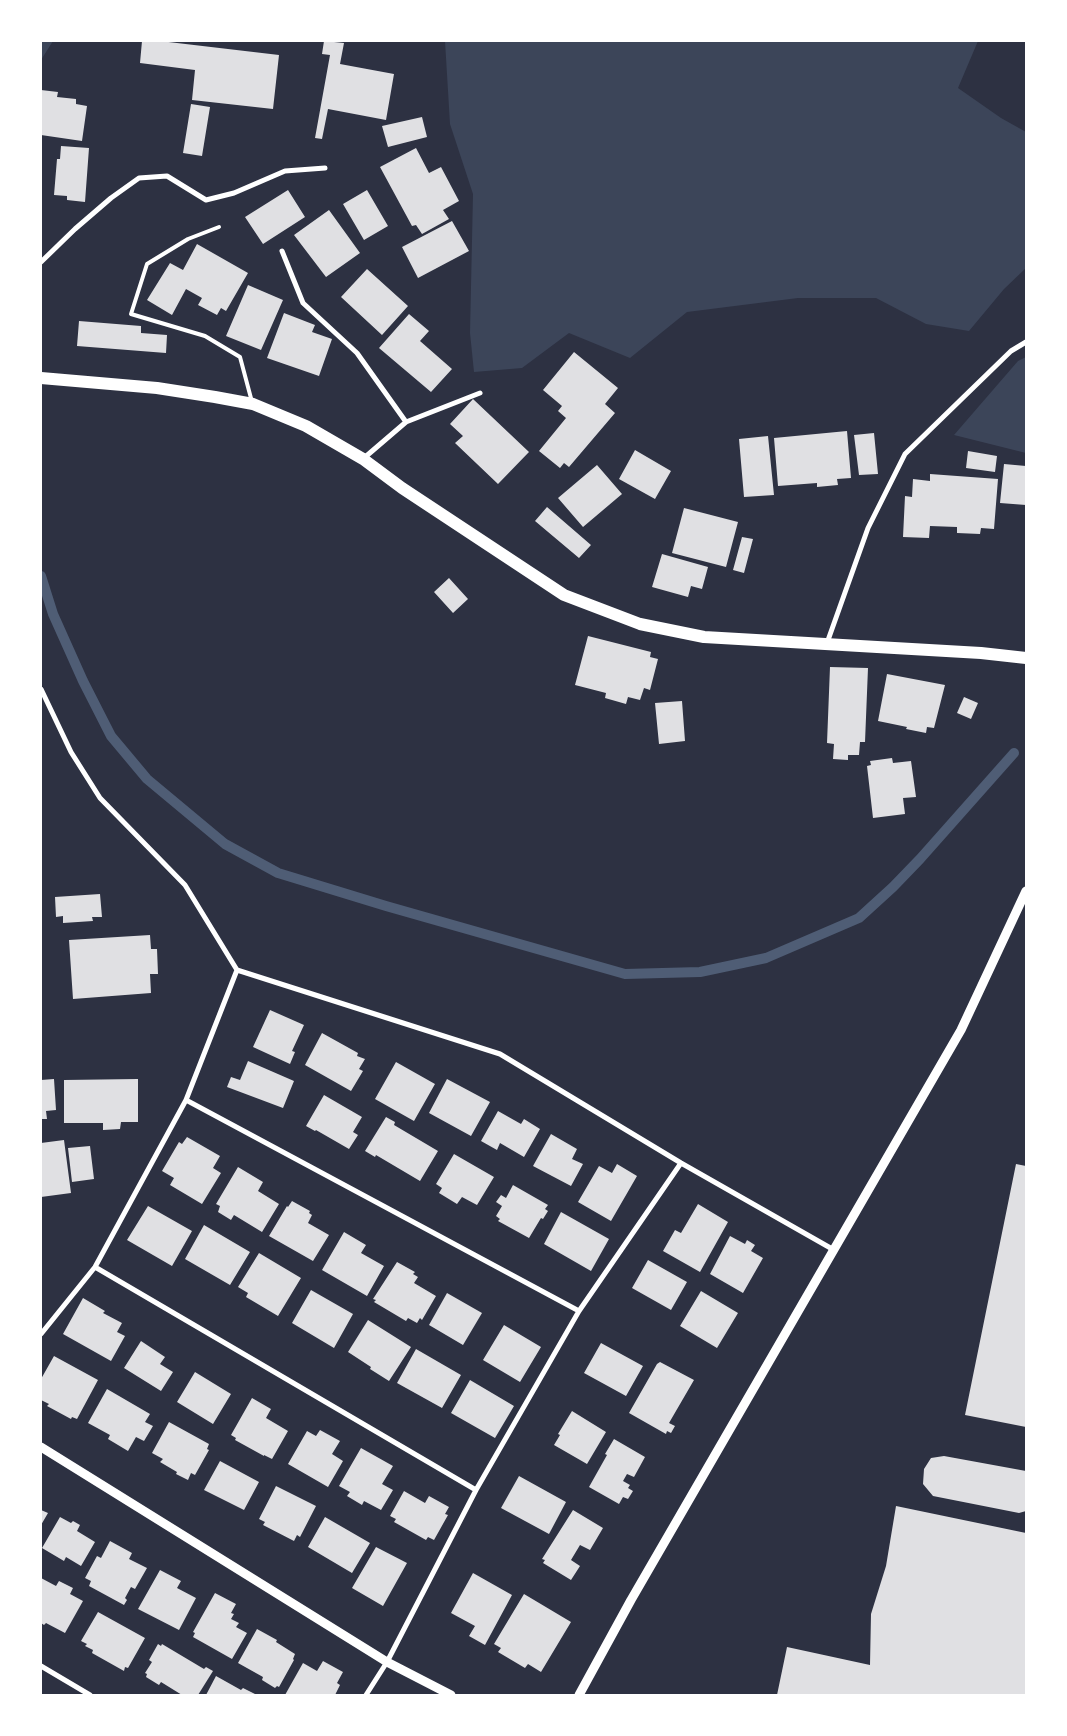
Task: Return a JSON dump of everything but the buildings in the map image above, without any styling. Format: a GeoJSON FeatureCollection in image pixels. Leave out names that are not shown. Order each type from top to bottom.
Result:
{"type":"FeatureCollection","features":[{"type":"Feature","properties":{"kind":"main road"},"geometry":{"type":"LineString","coordinates":[[41,378],[157,388],[215,396],[253,404],[306,426],[363,459],[402,488],[564,595],[640,624],[704,637],[981,653],[1026,658]]}},
{"type":"Feature","properties":{"kind":"street"},"geometry":{"type":"LineString","coordinates":[[41,262],[111,198],[139,178],[167,176],[206,200],[234,193],[285,171],[325,168]]}},
{"type":"Feature","properties":{"kind":"street"},"geometry":{"type":"LineString","coordinates":[[282,250],[303,303],[356,353],[406,422]]}},
{"type":"Feature","properties":{"kind":"street"},"geometry":{"type":"LineString","coordinates":[[826,645],[868,528],[905,454],[1011,352],[1026,342]]}},
{"type":"Feature","properties":{"kind":"street"},"geometry":{"type":"LineString","coordinates":[[363,459],[406,422],[480,393]]}},
{"type":"Feature","properties":{"kind":"street"},"geometry":{"type":"LineString","coordinates":[[41,689],[71,752],[100,798],[184,885],[237,970],[500,1054],[681,1163],[834,1250]]}},
{"type":"Feature","properties":{"kind":"street"},"geometry":{"type":"LineString","coordinates":[[579,1695],[636,1591],[961,1030],[1026,891]]}},
{"type":"Feature","properties":{"kind":"street"},"geometry":{"type":"LineString","coordinates":[[41,1334],[95,1267],[186,1100],[237,970]]}},
{"type":"Feature","properties":{"kind":"street"},"geometry":{"type":"LineString","coordinates":[[186,1100],[579,1311]]}},
{"type":"Feature","properties":{"kind":"street"},"geometry":{"type":"LineString","coordinates":[[366,1695],[387,1662],[476,1490],[579,1311],[681,1163]]}},
{"type":"Feature","properties":{"kind":"street"},"geometry":{"type":"LineString","coordinates":[[95,1267],[476,1490]]}},
{"type":"Feature","properties":{"kind":"street"},"geometry":{"type":"LineString","coordinates":[[41,1447],[387,1662],[450,1695]]}},
{"type":"Feature","properties":{"kind":"street"},"geometry":{"type":"LineString","coordinates":[[41,1666],[90,1695]]}},
{"type":"Feature","properties":{"kind":"lane"},"geometry":{"type":"LineString","coordinates":[[219,227],[188,239],[146,264],[131,314],[205,336],[240,357],[253,404]]}},
{"type":"Feature","properties":{"kind":"shaded area"},"geometry":{"type":"Polygon","coordinates":[[[41,41],[53,41],[41,60],[41,41]]]}},
{"type":"Feature","properties":{"kind":"shaded area"},"geometry":{"type":"Polygon","coordinates":[[[445,41],[978,41],[958,88],[1001,118],[1026,132],[1026,268],[1004,289],[969,331],[926,324],[876,298],[798,298],[687,312],[630,358],[569,333],[522,368],[474,372],[470,333],[473,194],[450,124],[445,41]]]}},
{"type":"Feature","properties":{"kind":"shaded area"},"geometry":{"type":"Polygon","coordinates":[[[1026,357],[1026,453],[954,435],[1018,361],[1026,357]]]}},
{"type":"Feature","properties":{"kind":"waterway"},"geometry":{"type":"LineString","coordinates":[[41,576],[53,614],[83,681],[111,736],[147,779],[225,844],[278,873],[386,906],[625,974],[700,972],[766,958],[859,918],[920,859],[1014,753]]}}]}
